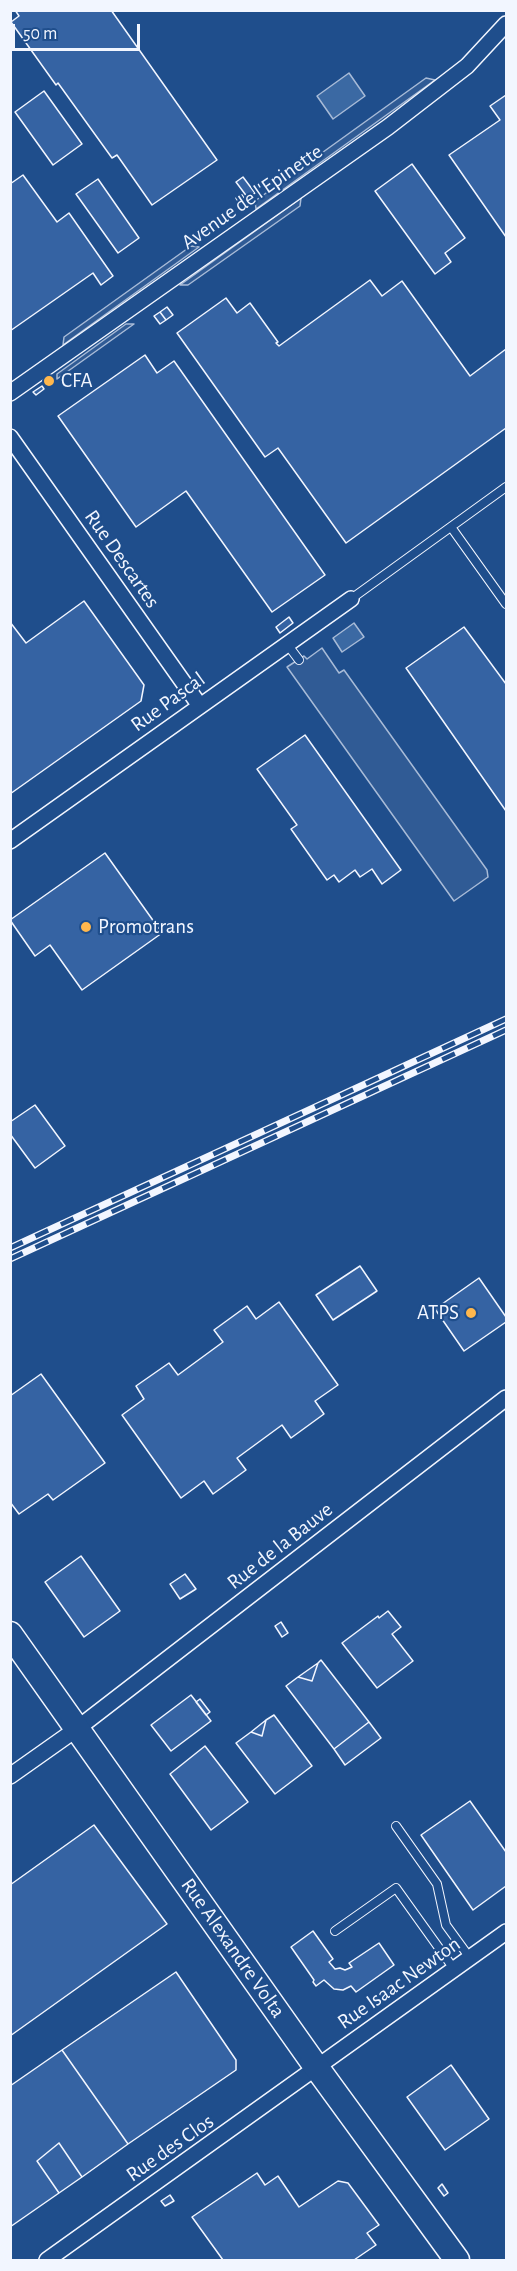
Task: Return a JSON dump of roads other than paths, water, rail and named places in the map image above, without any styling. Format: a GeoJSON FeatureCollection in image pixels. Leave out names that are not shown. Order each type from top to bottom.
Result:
{"type":"FeatureCollection","features":[{"type":"Feature","properties":{"kind":"main road","name":"Rue Alexandre Volta"},"geometry":{"type":"LineString","coordinates":[[10,1634],[317,2068],[457,2260]]}},
{"type":"Feature","properties":{"kind":"street","name":"Avenue de l'Epinette"},"geometry":{"type":"LineString","coordinates":[[10,393],[388,127],[467,66],[507,24]]}},
{"type":"Feature","properties":{"kind":"street","name":"Rue Descartes"},"geometry":{"type":"LineString","coordinates":[[10,437],[200,706]]}},
{"type":"Feature","properties":{"kind":"street","name":"Rue Pascal"},"geometry":{"type":"LineString","coordinates":[[10,841],[351,599]]}},
{"type":"Feature","properties":{"kind":"street","name":"Rue de la Bauve"},"geometry":{"type":"LineString","coordinates":[[10,1776],[78,1728],[507,1398]]}},
{"type":"Feature","properties":{"kind":"street","name":"Rue Isaac Newton"},"geometry":{"type":"LineString","coordinates":[[317,2068],[507,1932]]}},
{"type":"Feature","properties":{"kind":"street","name":"Rue des Clos"},"geometry":{"type":"LineString","coordinates":[[47,2260],[317,2068]]}},
{"type":"Feature","properties":{"kind":"lane"},"geometry":{"type":"LineString","coordinates":[[351,599],[507,487]]}},
{"type":"Feature","properties":{"kind":"lane"},"geometry":{"type":"LineString","coordinates":[[451,527],[507,604]]}},
{"type":"Feature","properties":{"kind":"lane"},"geometry":{"type":"LineString","coordinates":[[287,644],[298,660]]}},
{"type":"Feature","properties":{"kind":"lane"},"geometry":{"type":"LineString","coordinates":[[396,1826],[437,1884],[446,1925],[470,1958]]}},
{"type":"Feature","properties":{"kind":"lane"},"geometry":{"type":"LineString","coordinates":[[335,1931],[396,1887],[455,1970]]}},
{"type":"Feature","properties":{"kind":"railway"},"geometry":{"type":"LineString","coordinates":[[10,1248],[506,1019]]}},
{"type":"Feature","properties":{"kind":"railway"},"geometry":{"type":"LineString","coordinates":[[10,1259],[506,1030]]}},
{"type":"Feature","properties":{"kind":"place","name":"CFA"},"geometry":{"type":"Point","coordinates":[49,381]}},
{"type":"Feature","properties":{"kind":"place","name":"Promotrans"},"geometry":{"type":"Point","coordinates":[86,927]}},
{"type":"Feature","properties":{"kind":"place","name":"ATPS"},"geometry":{"type":"Point","coordinates":[471,1313]}}]}
